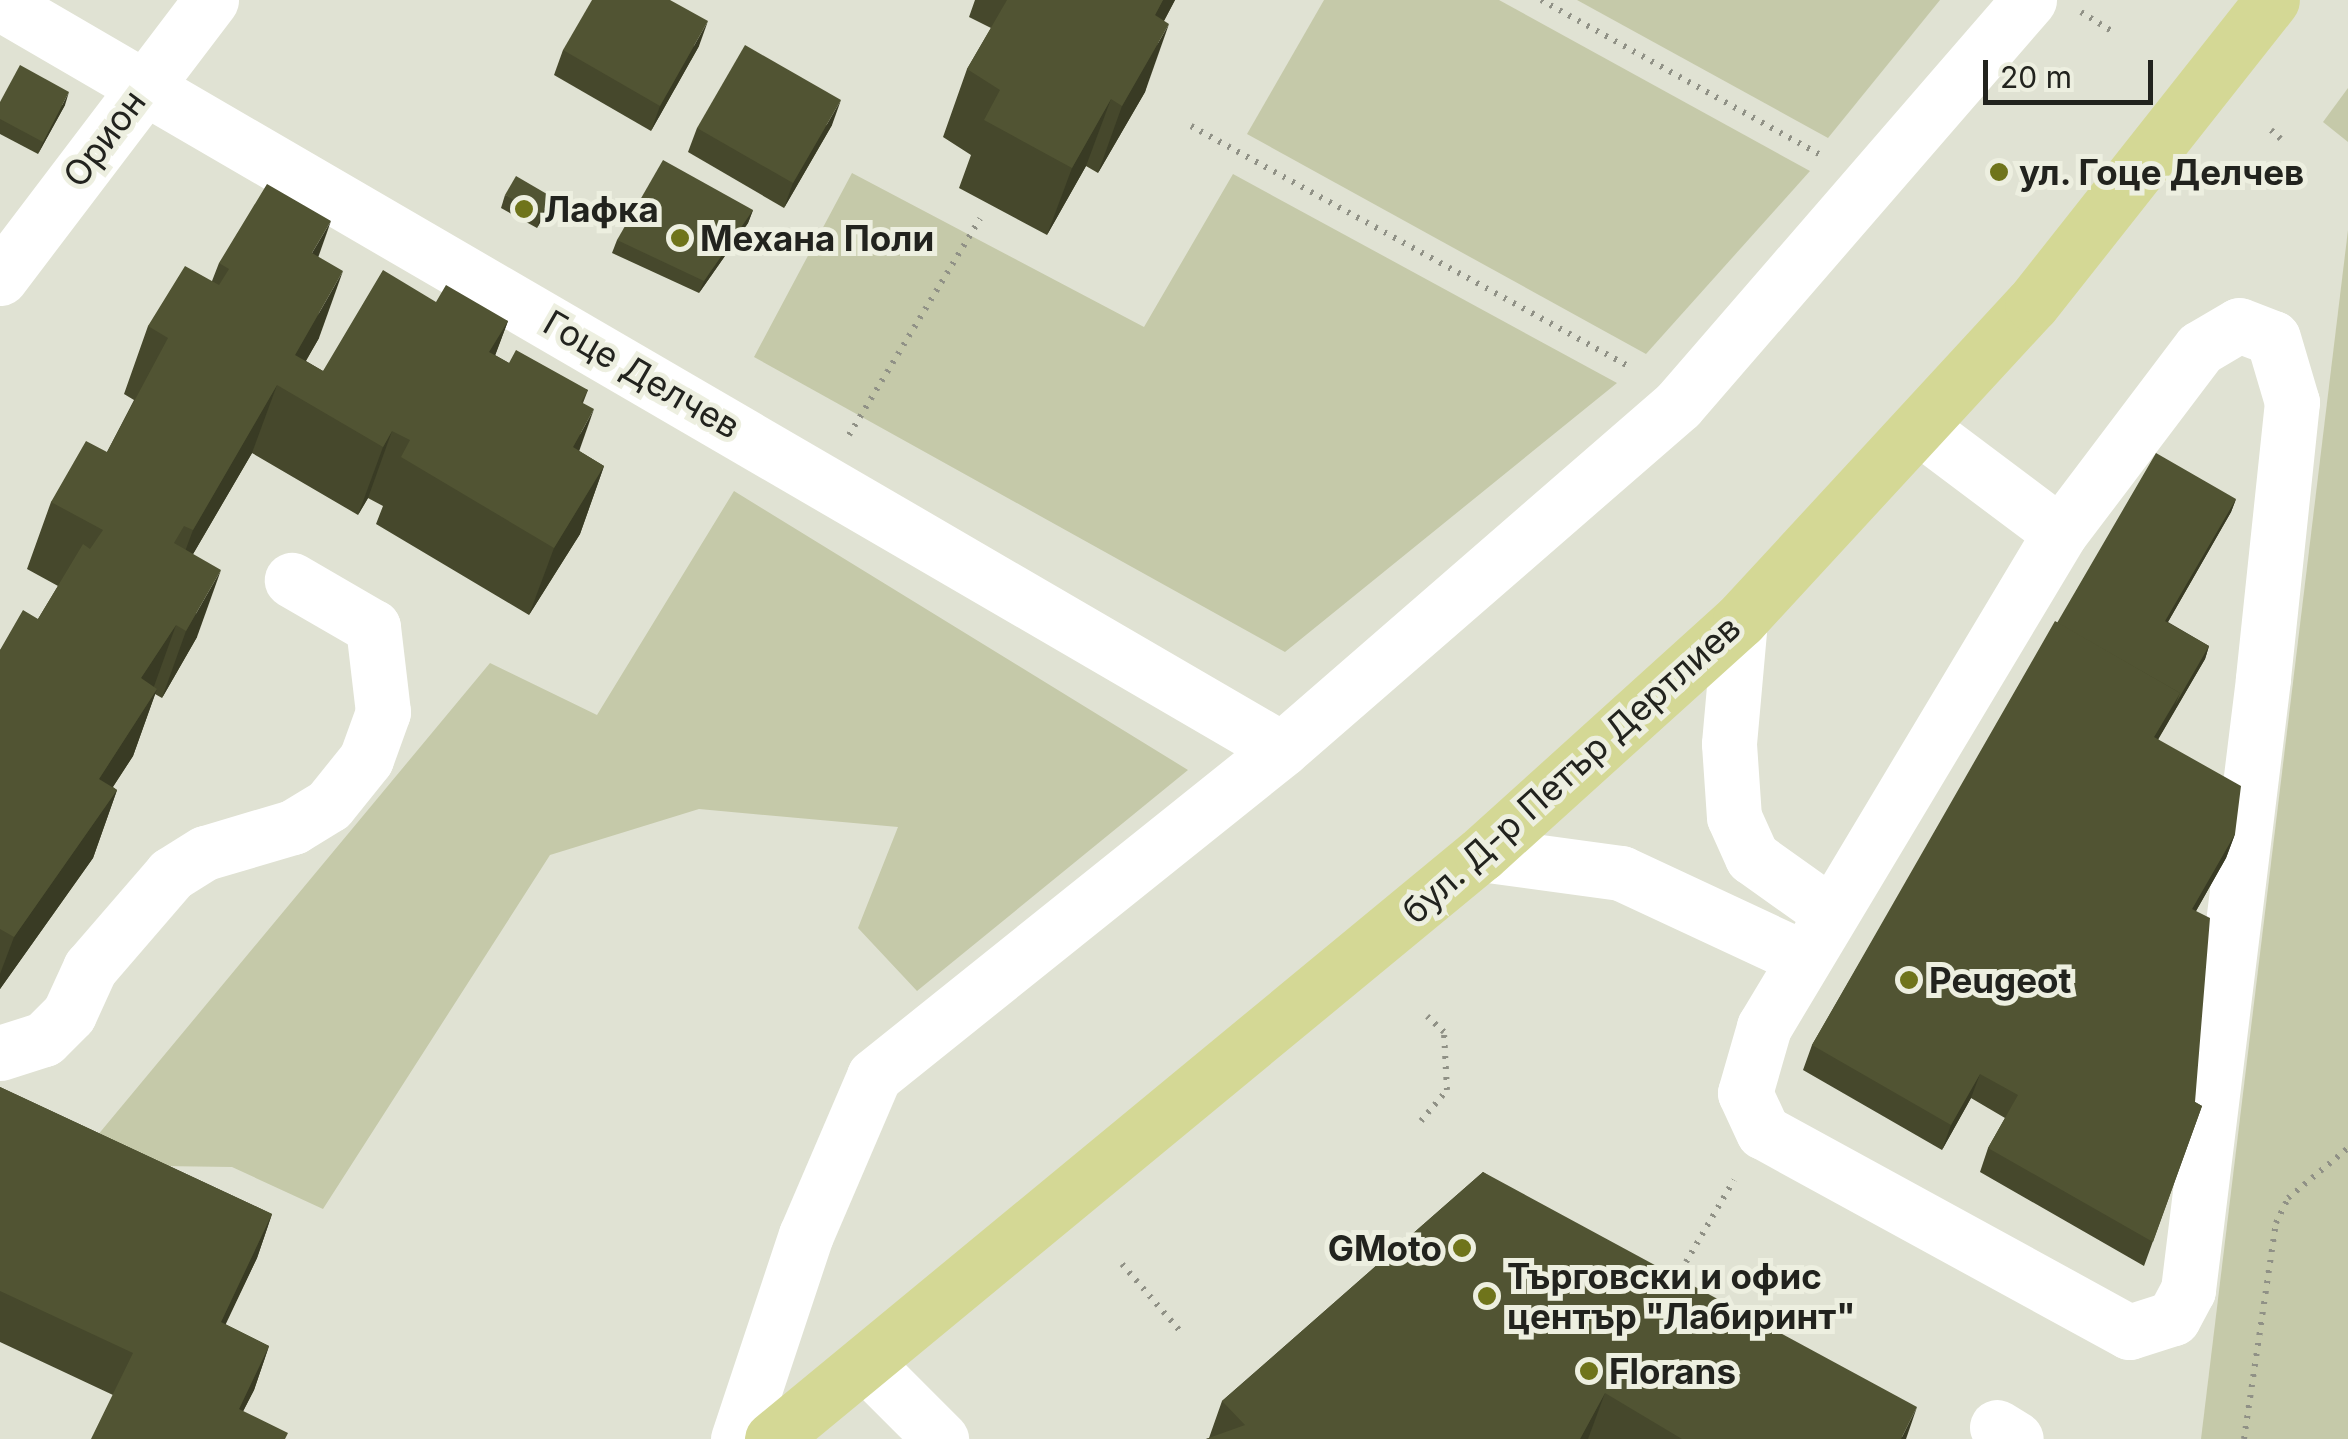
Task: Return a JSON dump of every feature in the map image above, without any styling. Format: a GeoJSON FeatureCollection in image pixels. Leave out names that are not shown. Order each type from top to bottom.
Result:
{"type":"FeatureCollection","features":[{"type":"Feature","properties":{"kind":"main road","name":"бул. Д-р Петър Дертлиев"},"geometry":{"type":"LineString","coordinates":[[772,1439],[867,1365],[1481,854],[1740,620],[1923,430],[2272,0]]}},
{"type":"Feature","properties":{"kind":"street","name":"Орион"},"geometry":{"type":"LineString","coordinates":[[0,278],[212,0]]}},
{"type":"Feature","properties":{"kind":"street","name":"Гоце Делчев"},"geometry":{"type":"LineString","coordinates":[[0,2],[146,82],[1282,749]]}},
{"type":"Feature","properties":{"kind":"street"},"geometry":{"type":"LineString","coordinates":[[738,1439],[806,1234],[874,1076],[1282,749],[1678,405],[2052,3]]}},
{"type":"Feature","properties":{"kind":"street"},"geometry":{"type":"LineString","coordinates":[[2239,326],[2273,338],[2288,373],[2288,441],[2188,1290],[2173,1318],[2129,1332],[2100,1322],[1762,1132],[1744,1094],[1751,1065],[1816,935],[2060,532],[2200,348],[2239,326]]}},
{"type":"Feature","properties":{"kind":"street"},"geometry":{"type":"LineString","coordinates":[[1923,430],[2060,532]]}},
{"type":"Feature","properties":{"kind":"street"},"geometry":{"type":"LineString","coordinates":[[0,1053],[44,1039],[69,1014],[90,968],[171,874],[205,853],[294,827],[329,805],[366,759],[383,712],[373,627],[292,580]]}},
{"type":"Feature","properties":{"kind":"street"},"geometry":{"type":"LineString","coordinates":[[1740,620],[1728,744],[1734,817],[1752,857],[1816,935]]}},
{"type":"Feature","properties":{"kind":"street"},"geometry":{"type":"LineString","coordinates":[[1481,854],[1621,873],[1816,935]]}},
{"type":"Feature","properties":{"kind":"street"},"geometry":{"type":"LineString","coordinates":[[867,1365],[941,1439]]}},
{"type":"Feature","properties":{"kind":"path"},"geometry":{"type":"LineString","coordinates":[[1540,0],[1831,162]]}},
{"type":"Feature","properties":{"kind":"path"},"geometry":{"type":"LineString","coordinates":[[2052,3],[2114,33]]}},
{"type":"Feature","properties":{"kind":"path"},"geometry":{"type":"LineString","coordinates":[[1191,126],[1638,371]]}},
{"type":"Feature","properties":{"kind":"path"},"geometry":{"type":"LineString","coordinates":[[2270,130],[2281,139]]}},
{"type":"Feature","properties":{"kind":"path"},"geometry":{"type":"LineString","coordinates":[[823,479],[980,220]]}},
{"type":"Feature","properties":{"kind":"path"},"geometry":{"type":"LineString","coordinates":[[1421,1121],[1446,1090],[1444,1032],[1427,1016]]}},
{"type":"Feature","properties":{"kind":"path"},"geometry":{"type":"LineString","coordinates":[[2244,1439],[2276,1224],[2288,1198],[2348,1148]]}},
{"type":"Feature","properties":{"kind":"path"},"geometry":{"type":"LineString","coordinates":[[1686,1262],[1735,1179]]}},
{"type":"Feature","properties":{"kind":"path"},"geometry":{"type":"LineString","coordinates":[[1122,1264],[1181,1332]]}},
{"type":"Feature","properties":{"kind":"green space"},"geometry":{"type":"Polygon","coordinates":[[[1324,0],[1499,0],[1810,171],[1646,354],[1247,134],[1324,0]]]}},
{"type":"Feature","properties":{"kind":"green space"},"geometry":{"type":"Polygon","coordinates":[[[1577,0],[1940,0],[1828,138],[1577,0]]]}},
{"type":"Feature","properties":{"kind":"green space"},"geometry":{"type":"Polygon","coordinates":[[[2348,88],[2348,142],[2323,122],[2348,88]]]}},
{"type":"Feature","properties":{"kind":"green space"},"geometry":{"type":"Polygon","coordinates":[[[852,173],[1144,327],[1233,174],[1617,383],[1285,652],[754,357],[852,173]]]}},
{"type":"Feature","properties":{"kind":"green space"},"geometry":{"type":"Polygon","coordinates":[[[2348,230],[2348,1439],[2201,1439],[2348,230]]]}},
{"type":"Feature","properties":{"kind":"green space"},"geometry":{"type":"Polygon","coordinates":[[[734,491],[1188,770],[917,991],[858,928],[898,827],[699,809],[550,855],[323,1209],[232,1167],[161,1166],[92,1142],[490,663],[597,715],[734,491]]]}},
{"type":"Feature","properties":{"kind":"building"},"geometry":{"type":"Polygon","coordinates":[[[592,0],[670,0],[708,21],[660,106],[563,50],[592,0]]]}},
{"type":"Feature","properties":{"kind":"building"},"geometry":{"type":"Polygon","coordinates":[[[1007,0],[1163,0],[1155,15],[1169,24],[1122,106],[1111,99],[1072,168],[984,120],[1000,90],[967,69],[1007,0]]]}},
{"type":"Feature","properties":{"kind":"building"},"geometry":{"type":"Polygon","coordinates":[[[745,45],[841,100],[793,183],[697,128],[745,45]]]}},
{"type":"Feature","properties":{"kind":"building"},"geometry":{"type":"Polygon","coordinates":[[[20,65],[69,92],[43,142],[0,119],[0,102],[20,65]]]}},
{"type":"Feature","properties":{"kind":"building","name":"Механа Поли"},"geometry":{"type":"Polygon","coordinates":[[[663,160],[753,210],[704,281],[617,240],[663,160]]]}},
{"type":"Feature","properties":{"kind":"building"},"geometry":{"type":"Polygon","coordinates":[[[516,176],[552,197],[541,215],[505,195],[516,176]]]}},
{"type":"Feature","properties":{"kind":"building"},"geometry":{"type":"Polygon","coordinates":[[[267,184],[331,221],[312,253],[343,271],[295,355],[323,371],[383,270],[436,302],[446,285],[508,321],[489,352],[509,363],[516,350],[588,390],[581,402],[594,409],[573,447],[604,466],[554,548],[401,457],[410,440],[392,431],[383,447],[277,385],[193,530],[184,526],[174,543],[221,570],[186,631],[176,625],[141,678],[157,689],[99,779],[117,790],[14,937],[0,929],[0,650],[23,610],[38,619],[83,544],[90,549],[103,530],[51,502],[86,441],[107,452],[168,338],[148,326],[185,266],[219,285],[229,269],[219,263],[267,184]]]}},
{"type":"Feature","properties":{"kind":"building"},"geometry":{"type":"Polygon","coordinates":[[[2156,453],[2236,499],[2165,621],[2209,646],[2175,705],[2180,693],[2057,623],[2156,453]]]}},
{"type":"Feature","properties":{"kind":"building"},"geometry":{"type":"Polygon","coordinates":[[[2055,621],[2180,693],[2154,737],[2241,786],[2235,834],[2192,909],[2210,918],[2195,1102],[2202,1106],[2153,1242],[1988,1148],[2018,1095],[1980,1074],[1951,1125],[1812,1045],[2055,621]]]}},
{"type":"Feature","properties":{"kind":"building"},"geometry":{"type":"Polygon","coordinates":[[[0,1087],[272,1214],[221,1322],[269,1346],[239,1409],[288,1433],[285,1439],[91,1439],[133,1353],[0,1291],[0,1087]]]}},
{"type":"Feature","properties":{"kind":"building","name":"Търговски и офис център \"Лабиринт\""},"geometry":{"type":"Polygon","coordinates":[[[1483,1172],[1917,1407],[1901,1439],[1682,1439],[1605,1393],[1580,1439],[1206,1439],[1245,1425],[1222,1401],[1483,1172]]]}},
{"type":"Feature","properties":{"kind":"place","name":"ул. Гоце Делчев"},"geometry":{"type":"Point","coordinates":[1999,172]}},
{"type":"Feature","properties":{"kind":"place","name":"Лафка"},"geometry":{"type":"Point","coordinates":[524,209]}},
{"type":"Feature","properties":{"kind":"place","name":"Механа Поли"},"geometry":{"type":"Point","coordinates":[680,238]}},
{"type":"Feature","properties":{"kind":"place","name":"Peugeot"},"geometry":{"type":"Point","coordinates":[1909,980]}},
{"type":"Feature","properties":{"kind":"place","name":"GMoto"},"geometry":{"type":"Point","coordinates":[1462,1248]}},
{"type":"Feature","properties":{"kind":"place","name":"Търговски и офис център \"Лабиринт\""},"geometry":{"type":"Point","coordinates":[1487,1296]}},
{"type":"Feature","properties":{"kind":"place","name":"Florans"},"geometry":{"type":"Point","coordinates":[1589,1371]}}]}
